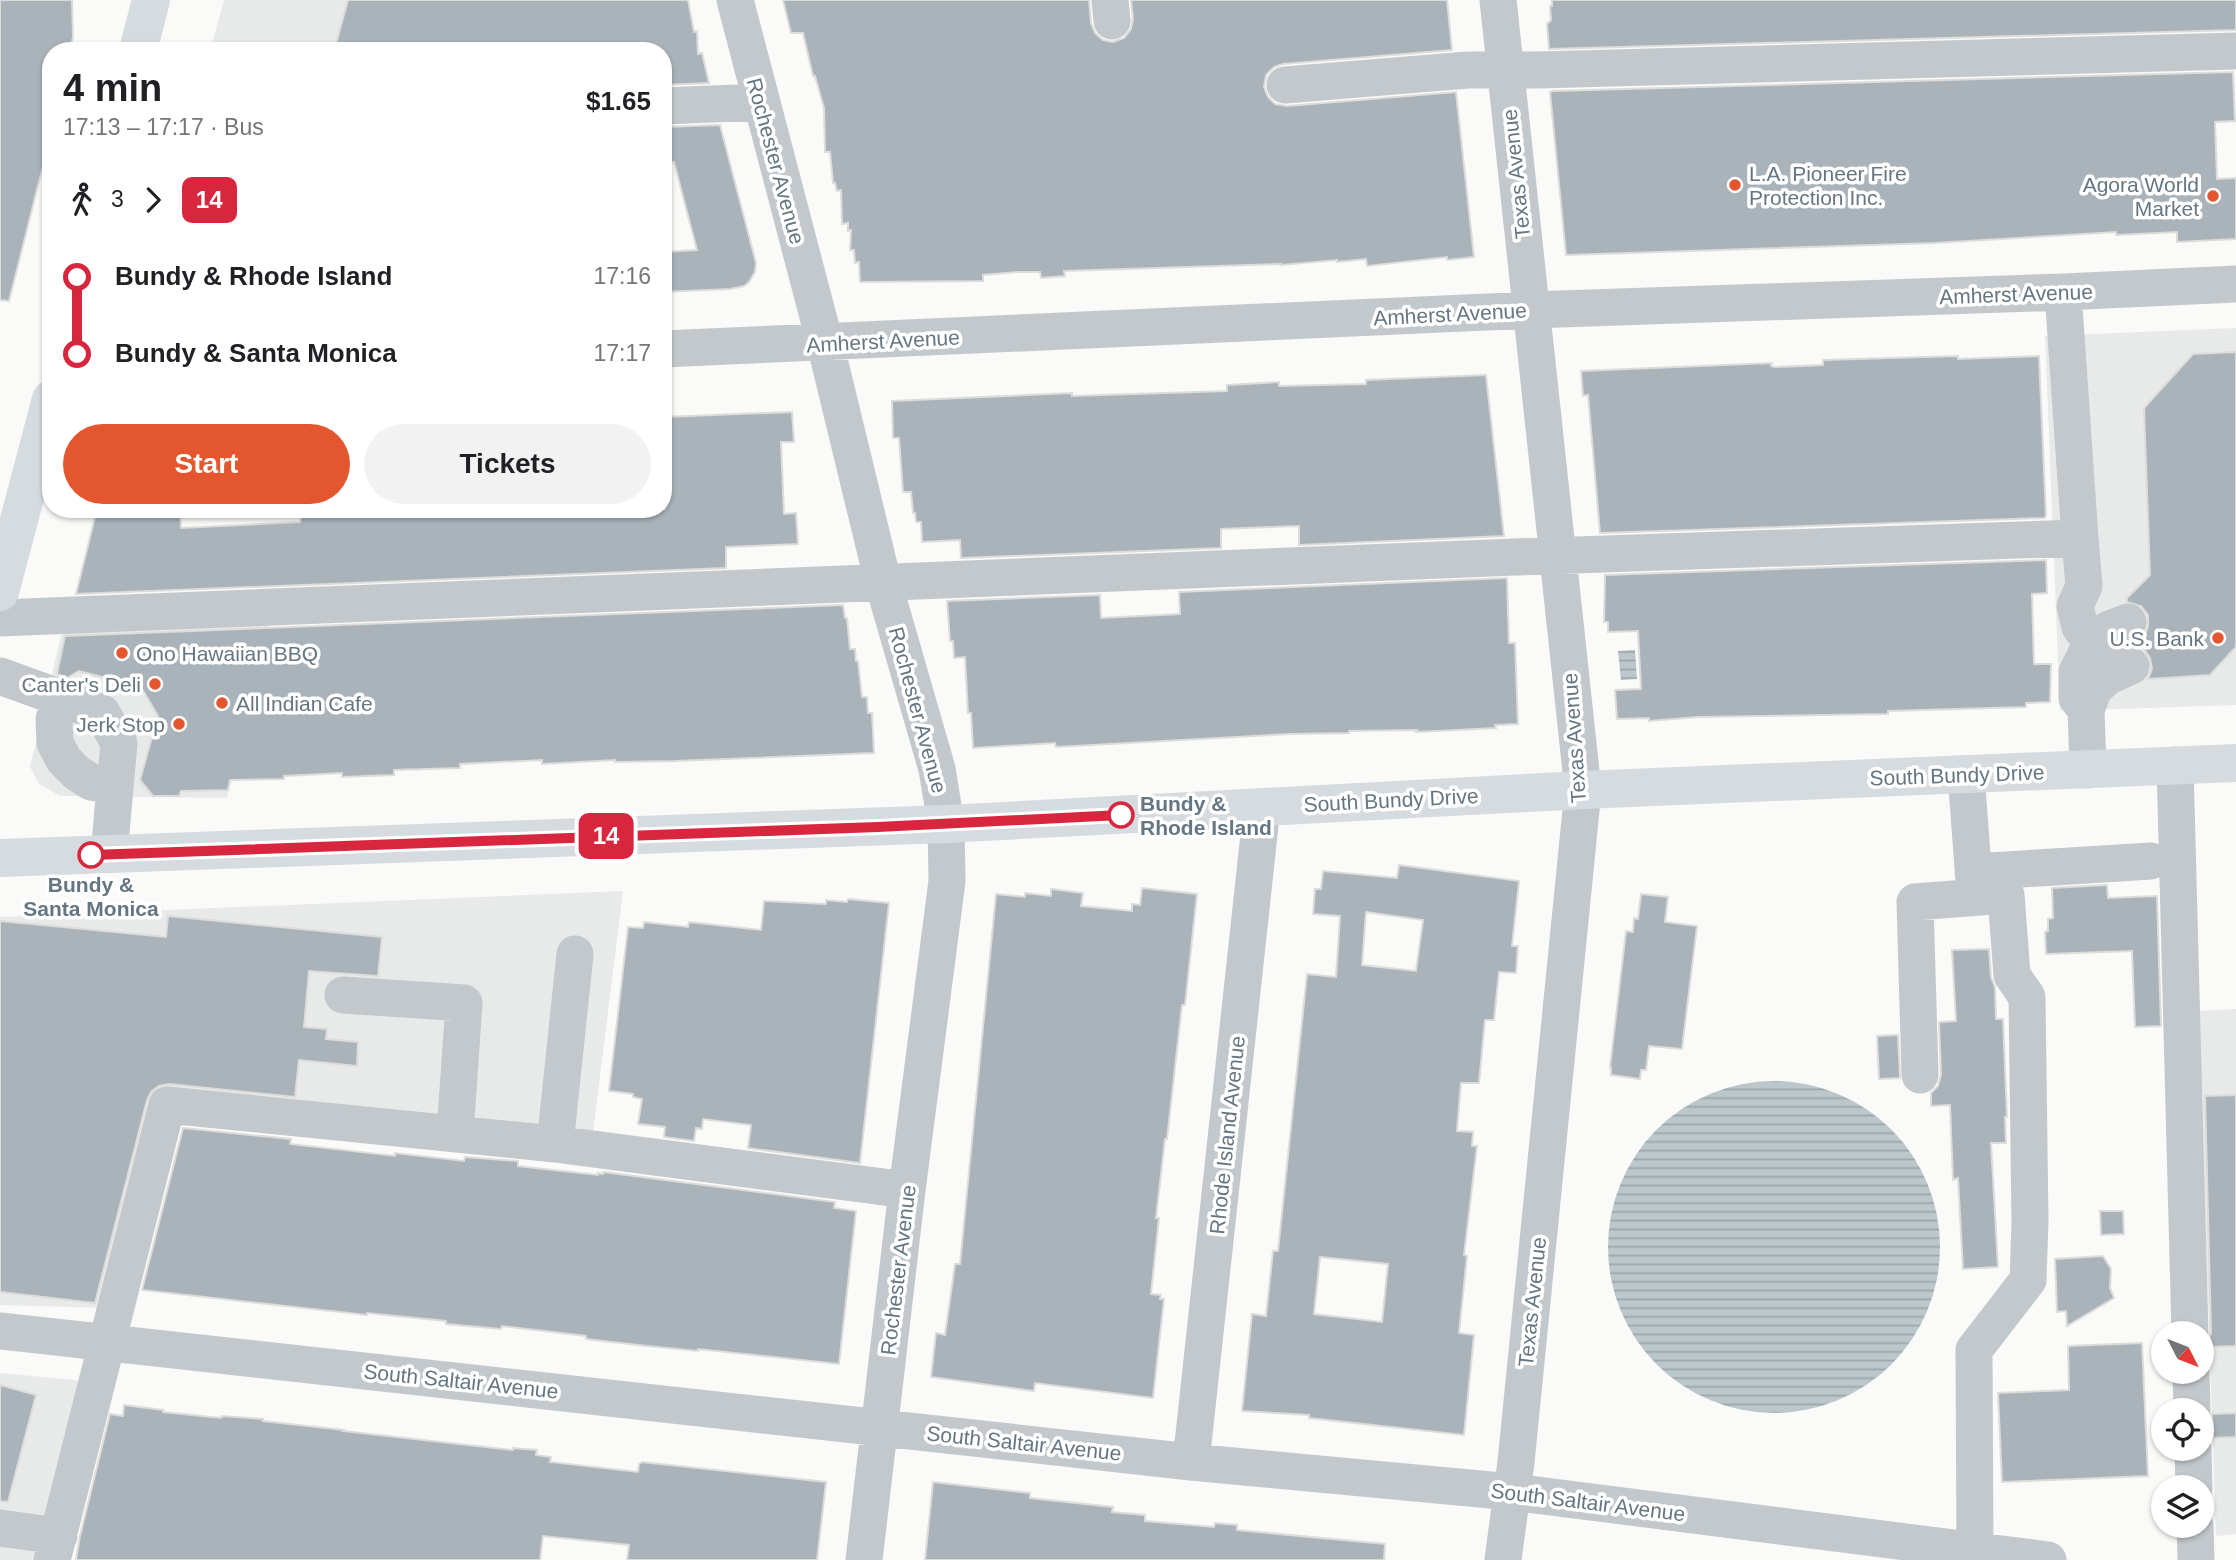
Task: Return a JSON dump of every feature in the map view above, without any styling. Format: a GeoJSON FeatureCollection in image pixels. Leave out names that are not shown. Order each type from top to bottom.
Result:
{"type":"FeatureCollection","features":[{"type":"Feature","properties":{"kind":"main road"},"geometry":{"type":"LineString","coordinates":[[140,42],[151,0]]}},
{"type":"Feature","properties":{"kind":"main road"},"geometry":{"type":"LineString","coordinates":[[0,592],[42,433]]}},
{"type":"Feature","properties":{"kind":"main road","name":"South Bundy Drive"},"geometry":{"type":"LineString","coordinates":[[0,858],[946,824],[1583,790],[2236,763]]}},
{"type":"Feature","properties":{"kind":"street","name":"Rochester Avenue"},"geometry":{"type":"LineString","coordinates":[[734,0],[825,343],[883,582],[937,769],[946,824],[947,881],[907,1189],[864,1560]]}},
{"type":"Feature","properties":{"kind":"street","name":"Texas Avenue"},"geometry":{"type":"LineString","coordinates":[[1498,0],[1583,790],[1503,1560]]}},
{"type":"Feature","properties":{"kind":"street"},"geometry":{"type":"LineString","coordinates":[[1285,85],[1468,70],[2236,51]]}},
{"type":"Feature","properties":{"kind":"street"},"geometry":{"type":"LineString","coordinates":[[672,106],[760,102]]}},
{"type":"Feature","properties":{"kind":"street","name":"Amherst Avenue"},"geometry":{"type":"LineString","coordinates":[[672,349],[1531,310],[2236,284]]}},
{"type":"Feature","properties":{"kind":"street"},"geometry":{"type":"LineString","coordinates":[[2063,292],[2084,586],[2075,606],[2080,627],[2092,642],[2131,666],[2107,677],[2094,689],[2086,710],[2088,770]]}},
{"type":"Feature","properties":{"kind":"street"},"geometry":{"type":"LineString","coordinates":[[0,618],[1556,556],[2080,538]]}},
{"type":"Feature","properties":{"kind":"street"},"geometry":{"type":"LineString","coordinates":[[2084,586],[2111,613],[2128,622],[2109,629],[2092,642],[2077,672],[2077,698],[2086,710]]}},
{"type":"Feature","properties":{"kind":"street"},"geometry":{"type":"LineString","coordinates":[[0,676],[65,711],[102,713],[119,743],[105,774],[109,854]]}},
{"type":"Feature","properties":{"kind":"street"},"geometry":{"type":"LineString","coordinates":[[65,711],[55,743],[64,760],[91,782],[105,774]]}},
{"type":"Feature","properties":{"kind":"street"},"geometry":{"type":"LineString","coordinates":[[2175,765],[2190,1321]]}},
{"type":"Feature","properties":{"kind":"street"},"geometry":{"type":"LineString","coordinates":[[1966,774],[1974,884]]}},
{"type":"Feature","properties":{"kind":"street","name":"Rhode Island Avenue"},"geometry":{"type":"LineString","coordinates":[[1191,1462],[1262,807]]}},
{"type":"Feature","properties":{"kind":"street"},"geometry":{"type":"LineString","coordinates":[[1920,1075],[1915,902],[1974,884],[2151,860]]}},
{"type":"Feature","properties":{"kind":"street"},"geometry":{"type":"LineString","coordinates":[[1974,884],[2006,895],[2012,975],[2027,997],[2031,1222],[2028,1280],[1974,1350],[1975,1551]]}},
{"type":"Feature","properties":{"kind":"street"},"geometry":{"type":"LineString","coordinates":[[555,1144],[575,954]]}},
{"type":"Feature","properties":{"kind":"street"},"geometry":{"type":"LineString","coordinates":[[343,995],[464,1003],[455,1134]]}},
{"type":"Feature","properties":{"kind":"street"},"geometry":{"type":"LineString","coordinates":[[0,1528],[55,1548],[167,1105],[555,1144],[907,1189]]}},
{"type":"Feature","properties":{"kind":"street","name":"South Saltair Avenue"},"geometry":{"type":"LineString","coordinates":[[0,1331],[1191,1462],[1512,1492],[2048,1560]]}},
{"type":"Feature","properties":{"kind":"street"},"geometry":{"type":"LineString","coordinates":[[2195,1538],[2196,1560]]}},
{"type":"Feature","properties":{"kind":"shaded area"},"geometry":{"type":"Polygon","coordinates":[[[224,0],[427,0],[415,42],[212,42],[224,0]]]}},
{"type":"Feature","properties":{"kind":"shaded area"},"geometry":{"type":"Polygon","coordinates":[[[2236,328],[2236,705],[2060,711],[2045,336],[2236,328]]]}},
{"type":"Feature","properties":{"kind":"shaded area"},"geometry":{"type":"Polygon","coordinates":[[[271,619],[227,798],[60,796],[39,784],[30,767],[64,623],[271,619]]]}},
{"type":"Feature","properties":{"kind":"shaded area"},"geometry":{"type":"Polygon","coordinates":[[[1635,650],[1637,679],[1621,680],[1618,651],[1635,650]]]}},
{"type":"Feature","properties":{"kind":"shaded area"},"geometry":{"type":"Polygon","coordinates":[[[623,891],[593,1133],[159,1094],[108,1308],[0,1305],[0,917],[623,891]]]}},
{"type":"Feature","properties":{"kind":"shaded area"},"geometry":{"type":"Polygon","coordinates":[[[2236,1009],[2236,1534],[2216,1536],[2214,1398],[2211,1398],[2211,1384],[2214,1384],[2214,1321],[2209,1321],[2198,1011],[2236,1009]]]}},
{"type":"Feature","properties":{"kind":"shaded area"},"geometry":{"type":"Polygon","coordinates":[[[1774,1081],[1806,1085],[1837,1094],[1866,1109],[1891,1130],[1912,1155],[1927,1184],[1936,1215],[1940,1247],[1936,1279],[1927,1310],[1912,1339],[1891,1364],[1866,1385],[1837,1400],[1806,1409],[1774,1413],[1742,1409],[1711,1400],[1682,1385],[1657,1364],[1636,1339],[1621,1310],[1612,1279],[1608,1247],[1612,1215],[1621,1184],[1636,1155],[1657,1130],[1682,1109],[1711,1094],[1742,1085],[1774,1081]]]}},
{"type":"Feature","properties":{"kind":"shaded area"},"geometry":{"type":"Polygon","coordinates":[[[0,1373],[84,1381],[38,1560],[0,1560],[0,1373]]]}},
{"type":"Feature","properties":{"kind":"building"},"geometry":{"type":"Polygon","coordinates":[[[0,0],[72,0],[72,42],[42,42],[42,170],[9,301],[0,300],[0,0]]]}},
{"type":"Feature","properties":{"kind":"building"},"geometry":{"type":"Polygon","coordinates":[[[348,0],[688,0],[694,32],[697,31],[698,54],[702,53],[709,83],[672,85],[672,42],[336,42],[348,0]]]}},
{"type":"Feature","properties":{"kind":"building"},"geometry":{"type":"Polygon","coordinates":[[[783,0],[1089,0],[1091,23],[1095,33],[1103,40],[1113,42],[1124,38],[1131,29],[1131,0],[1447,0],[1452,50],[1283,64],[1274,67],[1266,75],[1264,87],[1275,104],[1287,106],[1456,92],[1474,257],[1447,260],[1447,257],[1367,266],[1366,259],[1281,265],[1064,271],[1065,276],[1041,278],[1040,272],[1018,272],[983,275],[983,281],[860,282],[859,262],[855,263],[854,250],[850,250],[851,230],[848,231],[848,223],[842,224],[841,190],[837,191],[833,183],[830,152],[825,152],[824,108],[803,33],[791,33],[783,0]]]}},
{"type":"Feature","properties":{"kind":"building"},"geometry":{"type":"Polygon","coordinates":[[[1552,0],[2236,0],[2236,30],[1549,49],[1547,24],[1551,20],[1552,0]]]}},
{"type":"Feature","properties":{"kind":"building"},"geometry":{"type":"Polygon","coordinates":[[[2233,72],[2235,121],[2215,122],[2217,179],[2236,178],[2236,239],[2177,242],[2177,232],[2116,235],[2116,232],[1934,243],[1566,255],[1550,92],[1553,91],[2233,72]]]}},
{"type":"Feature","properties":{"kind":"building"},"geometry":{"type":"Polygon","coordinates":[[[720,125],[756,263],[755,272],[744,286],[672,292],[672,251],[697,250],[672,162],[672,127],[720,125]]]}},
{"type":"Feature","properties":{"kind":"building"},"geometry":{"type":"Polygon","coordinates":[[[2236,352],[2236,647],[2210,675],[2148,679],[2152,669],[2150,658],[2144,649],[2133,643],[2145,635],[2148,615],[2141,606],[2127,602],[2127,598],[2150,575],[2144,408],[2193,354],[2236,352]]]}},
{"type":"Feature","properties":{"kind":"building"},"geometry":{"type":"Polygon","coordinates":[[[1958,356],[1958,359],[2039,356],[2044,518],[1600,533],[1588,395],[1583,396],[1581,371],[1772,363],[1771,366],[1775,367],[1823,365],[1823,360],[1958,356]]]}},
{"type":"Feature","properties":{"kind":"building"},"geometry":{"type":"Polygon","coordinates":[[[1486,375],[1504,536],[1299,545],[1299,526],[1221,529],[1221,548],[961,558],[960,540],[922,542],[921,522],[916,522],[913,513],[911,492],[903,492],[899,438],[893,438],[892,401],[1072,393],[1072,396],[1227,391],[1227,385],[1279,382],[1279,386],[1366,384],[1366,380],[1486,375]]]}},
{"type":"Feature","properties":{"kind":"building"},"geometry":{"type":"Polygon","coordinates":[[[792,412],[794,442],[781,442],[784,514],[796,513],[798,544],[726,547],[726,568],[76,594],[95,518],[180,518],[181,528],[300,522],[301,518],[672,518],[672,417],[792,412]]]}},
{"type":"Feature","properties":{"kind":"building"},"geometry":{"type":"Polygon","coordinates":[[[2046,560],[2047,593],[2032,594],[2034,664],[2051,664],[2050,702],[2026,703],[2026,707],[1888,711],[1888,714],[1698,717],[1649,721],[1649,718],[1617,719],[1615,690],[1641,689],[1638,631],[1608,632],[1608,622],[1604,622],[1605,575],[2046,560]]]}},
{"type":"Feature","properties":{"kind":"building"},"geometry":{"type":"Polygon","coordinates":[[[1507,578],[1509,643],[1515,643],[1518,724],[1495,725],[1496,728],[1416,732],[1417,730],[1349,731],[1056,747],[1055,743],[973,748],[965,657],[954,658],[953,641],[950,641],[947,601],[1100,595],[1101,618],[1180,614],[1179,592],[1507,578]]]}},
{"type":"Feature","properties":{"kind":"building"},"geometry":{"type":"Polygon","coordinates":[[[843,605],[850,649],[855,649],[858,661],[862,697],[867,697],[868,713],[872,713],[874,753],[675,761],[615,760],[542,764],[542,760],[460,764],[460,768],[394,770],[394,775],[342,777],[342,773],[284,776],[284,779],[230,780],[228,790],[181,791],[179,796],[153,796],[140,780],[158,716],[141,687],[79,671],[67,678],[57,674],[65,636],[843,605]]]}},
{"type":"Feature","properties":{"kind":"building"},"geometry":{"type":"Polygon","coordinates":[[[1399,865],[1519,881],[1512,946],[1518,946],[1516,973],[1499,972],[1494,1020],[1485,1020],[1479,1083],[1461,1083],[1457,1131],[1473,1132],[1472,1146],[1477,1146],[1464,1255],[1467,1256],[1459,1333],[1474,1335],[1464,1435],[1309,1418],[1309,1415],[1242,1411],[1252,1314],[1266,1316],[1273,1251],[1278,1251],[1307,974],[1336,977],[1340,916],[1313,914],[1315,889],[1321,889],[1323,871],[1397,878],[1399,865]],[[1366,912],[1362,965],[1416,971],[1423,920],[1366,912]],[[1320,1257],[1314,1314],[1382,1322],[1388,1264],[1320,1257]]]}},
{"type":"Feature","properties":{"kind":"building"},"geometry":{"type":"Polygon","coordinates":[[[2107,885],[2108,898],[2157,896],[2161,1026],[2135,1027],[2132,951],[2046,954],[2045,932],[2048,931],[2048,919],[2053,918],[2052,888],[2107,885]]]}},
{"type":"Feature","properties":{"kind":"building"},"geometry":{"type":"Polygon","coordinates":[[[1142,888],[1197,894],[1156,1218],[1159,1218],[1151,1294],[1161,1295],[1160,1299],[1164,1299],[1153,1398],[1035,1383],[1034,1391],[931,1377],[936,1333],[945,1335],[955,1264],[960,1264],[996,894],[1051,896],[1051,889],[1083,893],[1081,906],[1132,911],[1132,904],[1140,905],[1142,888]]]}},
{"type":"Feature","properties":{"kind":"building"},"geometry":{"type":"Polygon","coordinates":[[[1641,894],[1668,897],[1665,922],[1697,926],[1682,1049],[1649,1046],[1646,1070],[1641,1070],[1640,1079],[1611,1075],[1610,1067],[1626,931],[1633,932],[1634,918],[1638,919],[1641,894]]]}},
{"type":"Feature","properties":{"kind":"building"},"geometry":{"type":"Polygon","coordinates":[[[848,899],[889,903],[860,1163],[748,1148],[751,1125],[703,1119],[702,1129],[696,1128],[694,1141],[664,1137],[665,1127],[638,1124],[642,1099],[633,1097],[633,1094],[609,1091],[628,927],[643,928],[644,922],[688,927],[689,922],[761,930],[764,901],[826,904],[826,900],[847,902],[848,899]]]}},
{"type":"Feature","properties":{"kind":"building"},"geometry":{"type":"Polygon","coordinates":[[[168,916],[382,937],[378,976],[309,971],[304,1027],[327,1029],[326,1039],[358,1042],[357,1066],[299,1060],[295,1097],[169,1084],[159,1086],[151,1092],[147,1100],[95,1303],[0,1292],[0,921],[166,937],[168,916]]]}},
{"type":"Feature","properties":{"kind":"building"},"geometry":{"type":"Polygon","coordinates":[[[1989,949],[1991,977],[1995,987],[1996,1019],[2003,1019],[2007,1117],[2006,1143],[1991,1143],[1998,1267],[1963,1269],[1958,1178],[1953,1180],[1950,1105],[1931,1106],[1931,1093],[1938,1086],[1941,1075],[1939,1022],[1956,1021],[1952,950],[1989,949]]]}},
{"type":"Feature","properties":{"kind":"building"},"geometry":{"type":"Polygon","coordinates":[[[1898,1035],[1900,1078],[1879,1079],[1877,1036],[1898,1035]]]}},
{"type":"Feature","properties":{"kind":"building"},"geometry":{"type":"Polygon","coordinates":[[[2236,1095],[2236,1346],[2214,1347],[2214,1321],[2211,1321],[2205,1096],[2236,1095]]]}},
{"type":"Feature","properties":{"kind":"building"},"geometry":{"type":"Polygon","coordinates":[[[183,1128],[291,1139],[290,1144],[395,1156],[395,1153],[464,1161],[465,1157],[518,1161],[518,1166],[598,1175],[603,1172],[835,1202],[834,1208],[856,1211],[839,1364],[647,1346],[502,1326],[501,1329],[446,1324],[446,1321],[142,1290],[183,1128]]]}},
{"type":"Feature","properties":{"kind":"building"},"geometry":{"type":"Polygon","coordinates":[[[2100,1211],[2123,1211],[2124,1234],[2101,1235],[2100,1211]]]}},
{"type":"Feature","properties":{"kind":"building"},"geometry":{"type":"Polygon","coordinates":[[[2103,1256],[2111,1269],[2110,1288],[2114,1298],[2067,1326],[2066,1311],[2057,1312],[2055,1259],[2103,1256]]]}},
{"type":"Feature","properties":{"kind":"building"},"geometry":{"type":"Polygon","coordinates":[[[2142,1343],[2148,1476],[2002,1482],[1998,1393],[2069,1390],[2068,1346],[2142,1343]]]}},
{"type":"Feature","properties":{"kind":"building"},"geometry":{"type":"Polygon","coordinates":[[[0,1385],[36,1395],[8,1502],[0,1501],[0,1385]]]}},
{"type":"Feature","properties":{"kind":"building"},"geometry":{"type":"Polygon","coordinates":[[[124,1405],[163,1412],[263,1419],[343,1431],[513,1450],[537,1450],[536,1455],[551,1457],[550,1462],[638,1472],[642,1462],[826,1482],[817,1560],[627,1560],[629,1545],[543,1536],[540,1560],[76,1560],[110,1414],[123,1416],[124,1405]]]}},
{"type":"Feature","properties":{"kind":"building"},"geometry":{"type":"Polygon","coordinates":[[[2236,1413],[2236,1437],[2214,1438],[2214,1414],[2236,1413]]]}},
{"type":"Feature","properties":{"kind":"building"},"geometry":{"type":"Polygon","coordinates":[[[933,1482],[1030,1493],[1030,1498],[1113,1507],[1112,1512],[1145,1515],[1145,1521],[1214,1527],[1215,1523],[1237,1525],[1237,1530],[1385,1544],[1384,1560],[925,1560],[933,1482]]]}},
{"type":"Feature","properties":{"kind":"bus line","name":"14"},"geometry":{"type":"LineString","coordinates":[[91,855],[878,827],[1121,815]]}},
{"type":"Feature","properties":{"kind":"place","name":"L.A. Pioneer Fire Protection Inc."},"geometry":{"type":"Point","coordinates":[1735,185]}},
{"type":"Feature","properties":{"kind":"place","name":"Agora World Market"},"geometry":{"type":"Point","coordinates":[2213,196]}},
{"type":"Feature","properties":{"kind":"place","name":"U.S. Bank"},"geometry":{"type":"Point","coordinates":[2218,638]}},
{"type":"Feature","properties":{"kind":"place","name":"Ono Hawaiian BBQ"},"geometry":{"type":"Point","coordinates":[122,653]}},
{"type":"Feature","properties":{"kind":"place","name":"Canter's Deli"},"geometry":{"type":"Point","coordinates":[155,684]}},
{"type":"Feature","properties":{"kind":"place","name":"All Indian Cafe"},"geometry":{"type":"Point","coordinates":[222,703]}},
{"type":"Feature","properties":{"kind":"place","name":"Jerk Stop"},"geometry":{"type":"Point","coordinates":[179,724]}},
{"type":"Feature","properties":{"kind":"place","name":"Bundy & Rhode Island"},"geometry":{"type":"Point","coordinates":[1121,815]}},
{"type":"Feature","properties":{"kind":"place","name":"Bundy & Santa Monica"},"geometry":{"type":"Point","coordinates":[91,855]}}]}
